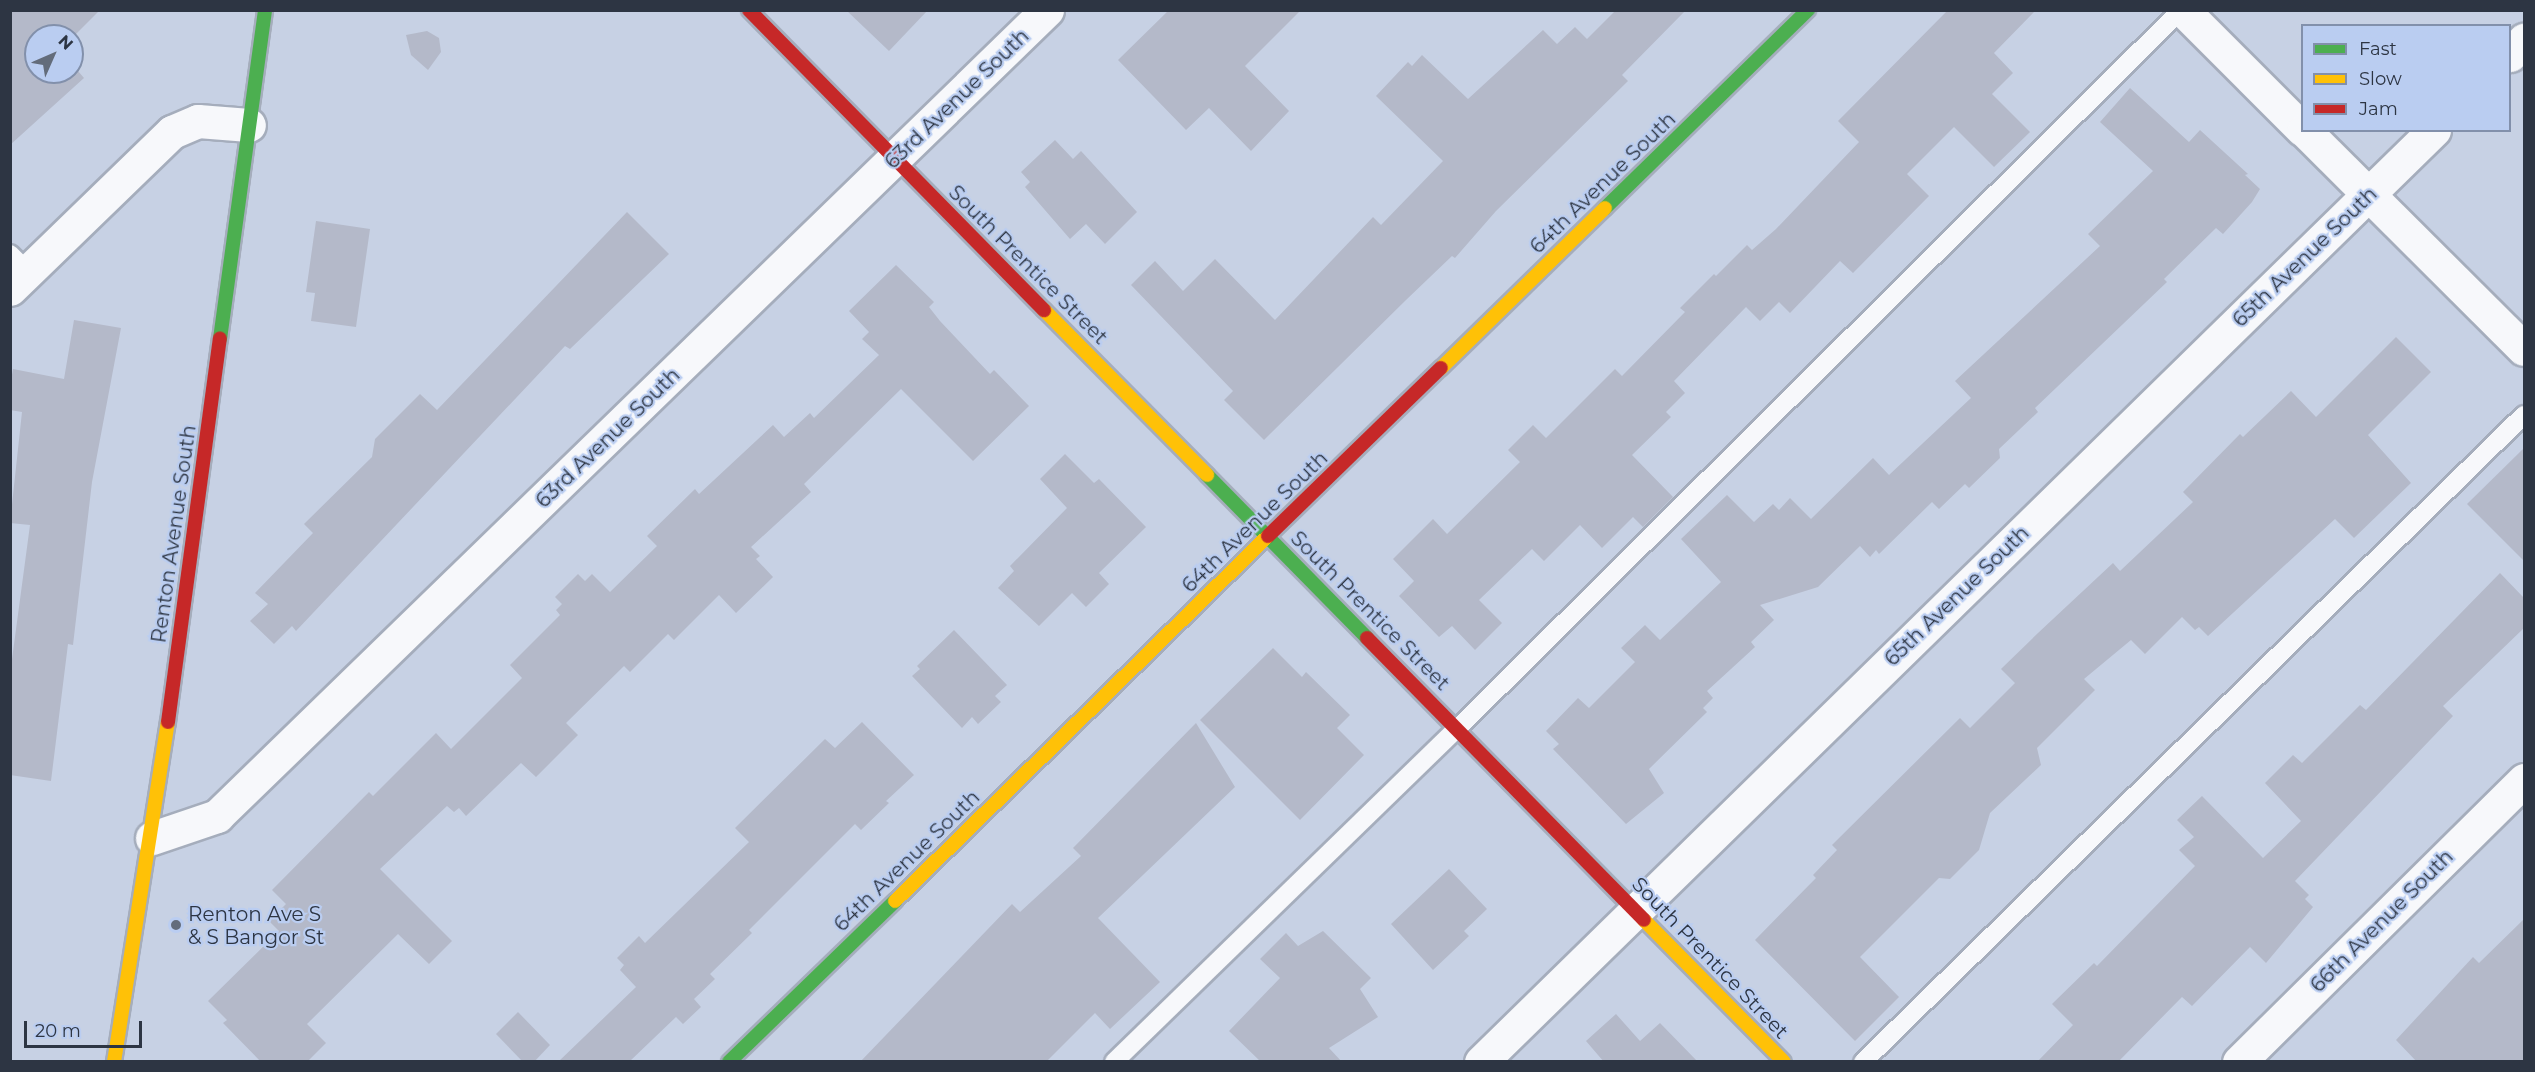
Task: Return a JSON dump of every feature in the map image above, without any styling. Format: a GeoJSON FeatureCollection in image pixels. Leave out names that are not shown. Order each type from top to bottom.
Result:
{"type":"FeatureCollection","features":[{"type":"Feature","properties":{"kind":"street","name":"Renton Avenue South"},"geometry":{"type":"LineString","coordinates":[[114,1062],[152,838],[264,10]]}},
{"type":"Feature","properties":{"kind":"street","name":"South Prentice Street"},"geometry":{"type":"LineString","coordinates":[[748,10],[1636,908],[1784,1062]]}},
{"type":"Feature","properties":{"kind":"street","name":"63rd Avenue South"},"geometry":{"type":"LineString","coordinates":[[152,838],[217,816],[896,160],[1047,10]]}},
{"type":"Feature","properties":{"kind":"street","name":"64th Avenue South"},"geometry":{"type":"LineString","coordinates":[[729,1062],[1808,10]]}},
{"type":"Feature","properties":{"kind":"street"},"geometry":{"type":"LineString","coordinates":[[2182,10],[2301,128]]}},
{"type":"Feature","properties":{"kind":"street"},"geometry":{"type":"LineString","coordinates":[[2511,54],[2524,40]]}},
{"type":"Feature","properties":{"kind":"street"},"geometry":{"type":"LineString","coordinates":[[16,272],[172,132],[198,121],[249,125]]}},
{"type":"Feature","properties":{"kind":"street"},"geometry":{"type":"LineString","coordinates":[[2305,132],[2524,349]]}},
{"type":"Feature","properties":{"kind":"street","name":"65th Avenue South"},"geometry":{"type":"LineString","coordinates":[[1481,1062],[2432,132]]}},
{"type":"Feature","properties":{"kind":"street","name":"66th Avenue South"},"geometry":{"type":"LineString","coordinates":[[2239,1062],[2524,780]]}},
{"type":"Feature","properties":{"kind":"lane"},"geometry":{"type":"LineString","coordinates":[[1114,1062],[1458,728],[2182,10]]}},
{"type":"Feature","properties":{"kind":"lane"},"geometry":{"type":"LineString","coordinates":[[1863,1062],[2524,415]]}},
{"type":"Feature","properties":{"kind":"building"},"geometry":{"type":"Polygon","coordinates":[[[10,10],[100,10],[84,26],[84,24],[24,24],[24,84],[77,84],[10,145],[10,10]]]}},
{"type":"Feature","properties":{"kind":"building"},"geometry":{"type":"Polygon","coordinates":[[[846,10],[928,10],[889,51],[846,10]]]}},
{"type":"Feature","properties":{"kind":"building"},"geometry":{"type":"Polygon","coordinates":[[[1169,10],[1301,10],[1245,66],[1289,111],[1251,151],[1209,108],[1186,130],[1118,60],[1169,10]]]}},
{"type":"Feature","properties":{"kind":"building"},"geometry":{"type":"Polygon","coordinates":[[[1616,10],[1686,10],[1622,75],[1628,81],[1496,211],[1455,258],[1452,256],[1264,440],[1224,400],[1233,391],[1131,285],[1155,261],[1183,291],[1215,259],[1275,320],[1373,217],[1381,225],[1443,161],[1376,96],[1408,62],[1412,66],[1422,55],[1468,99],[1543,30],[1557,44],[1575,27],[1587,39],[1616,10]]]}},
{"type":"Feature","properties":{"kind":"building"},"geometry":{"type":"Polygon","coordinates":[[[1948,10],[2036,10],[1994,53],[2013,73],[1992,94],[2030,132],[1994,167],[1954,127],[1907,174],[1929,196],[1853,273],[1840,261],[1790,313],[1779,302],[1760,321],[1746,307],[1674,381],[1685,393],[1666,412],[1671,417],[1632,455],[1673,497],[1643,527],[1633,517],[1602,548],[1580,525],[1544,561],[1532,549],[1479,600],[1502,623],[1475,650],[1452,626],[1439,637],[1399,596],[1414,581],[1393,559],[1433,519],[1447,534],[1520,462],[1508,450],[1533,425],[1546,438],[1615,369],[1622,376],[1685,312],[1680,308],[1714,274],[1716,276],[1747,245],[1752,250],[1776,229],[1859,142],[1838,121],[1948,10]]]}},
{"type":"Feature","properties":{"kind":"building"},"geometry":{"type":"Polygon","coordinates":[[[427,31],[439,38],[441,52],[428,70],[411,55],[406,35],[427,31]]]}},
{"type":"Feature","properties":{"kind":"building"},"geometry":{"type":"Polygon","coordinates":[[[2130,88],[2189,142],[2200,130],[2248,174],[2245,175],[2260,189],[2252,202],[2223,234],[2216,228],[2164,279],[2167,282],[2035,408],[2038,412],[1999,449],[2000,458],[1969,488],[1965,484],[1939,509],[1932,502],[1879,554],[1876,550],[1870,557],[1860,546],[1818,587],[1760,605],[1774,620],[1751,642],[1755,647],[1707,691],[1713,698],[1703,708],[1707,712],[1649,769],[1664,793],[1626,824],[1553,749],[1559,744],[1546,731],[1578,698],[1589,708],[1635,662],[1621,648],[1645,625],[1660,640],[1721,582],[1681,539],[1727,495],[1754,522],[1773,504],[1779,510],[1790,498],[1811,519],[1873,458],[1889,475],[1971,398],[1955,381],[2100,246],[2088,234],[2153,171],[2100,122],[2130,88]]]}},
{"type":"Feature","properties":{"kind":"building"},"geometry":{"type":"Polygon","coordinates":[[[1055,140],[1073,159],[1081,151],[1137,212],[1105,244],[1086,224],[1070,239],[1025,187],[1030,182],[1021,172],[1055,140]]]}},
{"type":"Feature","properties":{"kind":"building"},"geometry":{"type":"Polygon","coordinates":[[[627,212],[669,254],[570,349],[565,346],[296,631],[292,626],[274,644],[250,621],[268,604],[255,593],[313,533],[304,524],[372,457],[375,439],[420,394],[437,410],[627,212]]]}},
{"type":"Feature","properties":{"kind":"building"},"geometry":{"type":"Polygon","coordinates":[[[316,221],[370,229],[356,327],[311,321],[315,293],[306,292],[316,221]]]}},
{"type":"Feature","properties":{"kind":"building"},"geometry":{"type":"Polygon","coordinates":[[[896,265],[934,302],[929,307],[940,321],[990,374],[994,370],[1029,406],[973,461],[901,389],[804,484],[811,492],[751,547],[760,556],[756,559],[773,577],[736,613],[719,595],[674,640],[668,634],[630,672],[624,666],[566,723],[578,735],[536,777],[521,763],[466,816],[459,808],[454,812],[447,806],[380,869],[452,941],[429,964],[398,934],[307,1024],[326,1043],[307,1062],[261,1062],[223,1023],[227,1020],[208,1001],[279,931],[269,921],[286,904],[272,890],[369,792],[373,796],[436,733],[451,749],[522,678],[510,665],[560,615],[556,610],[562,604],[555,597],[578,574],[585,581],[592,574],[610,592],[657,546],[647,536],[695,489],[699,494],[773,425],[784,437],[810,413],[814,418],[879,355],[862,339],[869,332],[849,311],[896,265]]]}},
{"type":"Feature","properties":{"kind":"building"},"geometry":{"type":"Polygon","coordinates":[[[74,320],[121,328],[92,482],[73,645],[68,644],[51,781],[10,775],[10,674],[30,525],[10,523],[22,412],[10,410],[10,386],[13,369],[64,379],[74,320]]]}},
{"type":"Feature","properties":{"kind":"building"},"geometry":{"type":"Polygon","coordinates":[[[2396,337],[2431,372],[2368,435],[2411,483],[2354,538],[2335,519],[2208,636],[2199,627],[2195,630],[2182,617],[2145,654],[2131,640],[2084,679],[2095,690],[2037,748],[2041,765],[1990,813],[1979,850],[1950,879],[1939,878],[1860,957],[1899,997],[1855,1041],[1755,940],[1816,878],[1813,875],[1837,850],[1832,845],[1960,718],[1970,728],[2015,683],[2001,669],[2113,563],[2120,571],[2193,502],[2183,492],[2240,434],[2243,437],[2291,391],[2316,417],[2396,337]]]}},
{"type":"Feature","properties":{"kind":"building"},"geometry":{"type":"Polygon","coordinates":[[[2524,448],[2524,561],[2467,504],[2524,448]]]}},
{"type":"Feature","properties":{"kind":"building"},"geometry":{"type":"Polygon","coordinates":[[[1065,454],[1094,483],[1099,479],[1146,527],[1099,573],[1109,584],[1086,607],[1072,593],[1039,626],[998,588],[1014,571],[1010,566],[1067,508],[1040,479],[1065,454]]]}},
{"type":"Feature","properties":{"kind":"building"},"geometry":{"type":"Polygon","coordinates":[[[2500,573],[2524,598],[2524,628],[2443,706],[2453,716],[2295,881],[2309,895],[2305,899],[2313,907],[2266,963],[2250,947],[2192,1006],[2182,997],[2118,1062],[2037,1062],[2073,1025],[2052,1004],[2094,963],[2097,966],[2195,866],[2179,850],[2194,837],[2177,820],[2202,796],[2263,858],[2301,821],[2265,783],[2293,755],[2302,763],[2360,705],[2366,710],[2500,573]]]}},
{"type":"Feature","properties":{"kind":"building"},"geometry":{"type":"Polygon","coordinates":[[[954,630],[1007,685],[995,696],[1001,702],[978,724],[972,717],[962,728],[912,676],[920,669],[917,666],[954,630]]]}},
{"type":"Feature","properties":{"kind":"building"},"geometry":{"type":"Polygon","coordinates":[[[1273,648],[1302,677],[1306,672],[1350,715],[1337,728],[1364,755],[1300,820],[1200,720],[1273,648]]]}},
{"type":"Feature","properties":{"kind":"building"},"geometry":{"type":"Polygon","coordinates":[[[862,722],[914,775],[886,801],[889,803],[861,830],[855,824],[749,930],[752,933],[710,974],[715,979],[694,999],[701,1007],[683,1024],[676,1017],[629,1062],[558,1062],[636,987],[620,970],[624,965],[617,958],[639,936],[645,943],[749,842],[735,828],[825,739],[835,748],[862,722]]]}},
{"type":"Feature","properties":{"kind":"building"},"geometry":{"type":"Polygon","coordinates":[[[1196,723],[1235,787],[1098,918],[1160,982],[1110,1029],[1095,1013],[1046,1062],[860,1062],[1012,904],[1020,912],[1081,856],[1073,848],[1196,723]]]}},
{"type":"Feature","properties":{"kind":"building"},"geometry":{"type":"Polygon","coordinates":[[[1449,869],[1487,909],[1464,931],[1469,936],[1433,970],[1391,924],[1449,869]]]}},
{"type":"Feature","properties":{"kind":"building"},"geometry":{"type":"Polygon","coordinates":[[[2524,919],[2524,1062],[2417,1062],[2396,1040],[2473,957],[2479,963],[2524,919]]]}},
{"type":"Feature","properties":{"kind":"building"},"geometry":{"type":"Polygon","coordinates":[[[1323,931],[1371,978],[1360,989],[1378,1017],[1329,1048],[1342,1062],[1261,1062],[1229,1031],[1280,978],[1260,959],[1286,933],[1298,946],[1323,931]]]}},
{"type":"Feature","properties":{"kind":"building"},"geometry":{"type":"Polygon","coordinates":[[[518,1012],[550,1045],[534,1062],[523,1062],[496,1034],[518,1012]]]}},
{"type":"Feature","properties":{"kind":"building"},"geometry":{"type":"Polygon","coordinates":[[[1616,1014],[1640,1041],[1660,1023],[1698,1062],[1604,1062],[1586,1041],[1616,1014]]]}},
{"type":"Feature","properties":{"kind":"traffic: fast"},"geometry":{"type":"LineString","coordinates":[[220,339],[265,10]]}},
{"type":"Feature","properties":{"kind":"traffic: fast"},"geometry":{"type":"LineString","coordinates":[[1605,208],[1808,10]]}},
{"type":"Feature","properties":{"kind":"traffic: fast"},"geometry":{"type":"LineString","coordinates":[[1207,475],[1367,638]]}},
{"type":"Feature","properties":{"kind":"traffic: fast"},"geometry":{"type":"LineString","coordinates":[[729,1062],[895,901]]}},
{"type":"Feature","properties":{"kind":"traffic: slow"},"geometry":{"type":"LineString","coordinates":[[1441,368],[1605,208]]}},
{"type":"Feature","properties":{"kind":"traffic: slow"},"geometry":{"type":"LineString","coordinates":[[1044,310],[1207,475]]}},
{"type":"Feature","properties":{"kind":"traffic: slow"},"geometry":{"type":"LineString","coordinates":[[895,901],[1268,536]]}},
{"type":"Feature","properties":{"kind":"traffic: slow"},"geometry":{"type":"LineString","coordinates":[[114,1062],[168,722]]}},
{"type":"Feature","properties":{"kind":"traffic: slow"},"geometry":{"type":"LineString","coordinates":[[1644,920],[1784,1062]]}},
{"type":"Feature","properties":{"kind":"traffic: jam"},"geometry":{"type":"LineString","coordinates":[[749,10],[1044,310]]}},
{"type":"Feature","properties":{"kind":"traffic: jam"},"geometry":{"type":"LineString","coordinates":[[168,722],[220,339]]}},
{"type":"Feature","properties":{"kind":"traffic: jam"},"geometry":{"type":"LineString","coordinates":[[1268,536],[1441,368]]}},
{"type":"Feature","properties":{"kind":"traffic: jam"},"geometry":{"type":"LineString","coordinates":[[1367,638],[1644,920]]}},
{"type":"Feature","properties":{"kind":"place","name":"Renton Ave S & S Bangor St"},"geometry":{"type":"Point","coordinates":[176,925]}}]}
